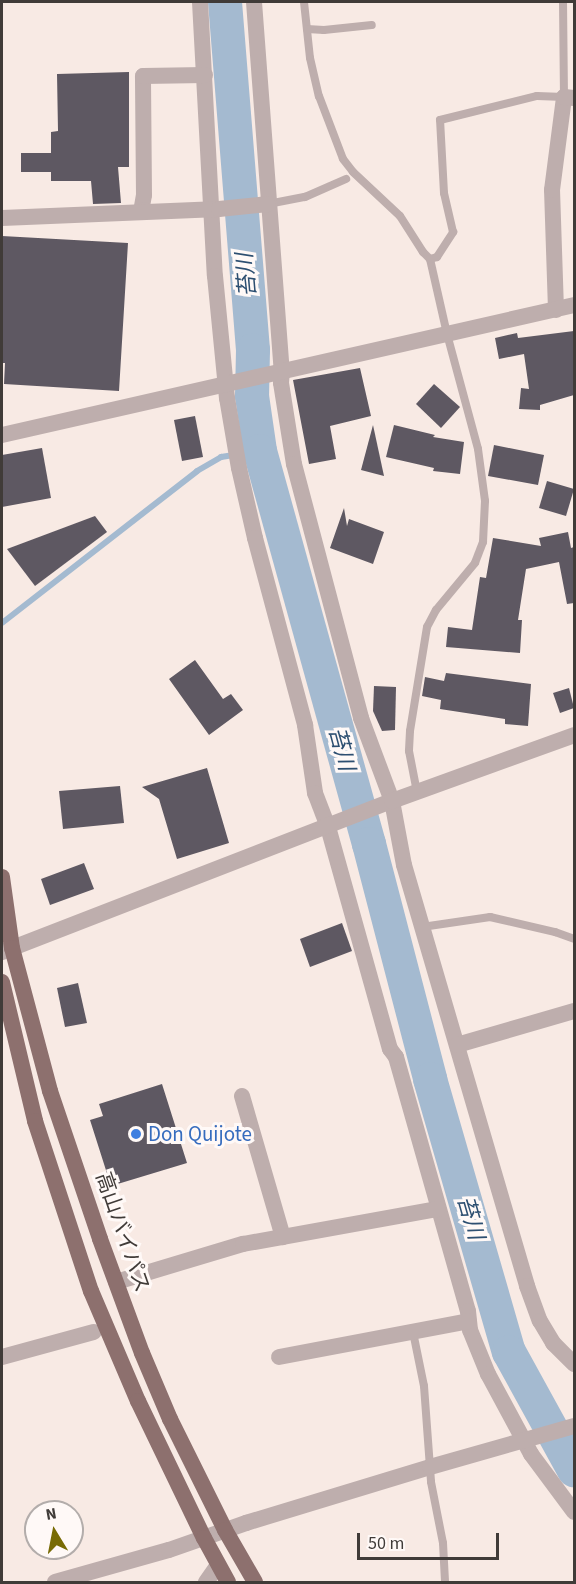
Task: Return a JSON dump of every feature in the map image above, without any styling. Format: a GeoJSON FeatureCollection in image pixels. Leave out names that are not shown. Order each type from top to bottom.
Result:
{"type":"FeatureCollection","features":[{"type":"Feature","properties":{"kind":"highway","name":"高山バイパス"},"geometry":{"type":"LineString","coordinates":[[2,878],[7,950],[50,1092],[116,1282],[170,1419],[225,1530],[255,1582]]}},
{"type":"Feature","properties":{"kind":"highway"},"geometry":{"type":"LineString","coordinates":[[2,982],[34,1121],[91,1291],[138,1401],[204,1538],[228,1582]]}},
{"type":"Feature","properties":{"kind":"street"},"geometry":{"type":"LineString","coordinates":[[200,2],[234,443],[305,725],[315,793],[333,825],[390,1049],[396,1057],[468,1321],[488,1374],[527,1439],[531,1454],[574,1512]]}},
{"type":"Feature","properties":{"kind":"street"},"geometry":{"type":"LineString","coordinates":[[254,2],[264,205],[278,372],[294,464],[361,718],[527,1286],[540,1321],[553,1343],[574,1364]]}},
{"type":"Feature","properties":{"kind":"street"},"geometry":{"type":"LineString","coordinates":[[141,212],[144,195],[143,76],[205,75]]}},
{"type":"Feature","properties":{"kind":"street"},"geometry":{"type":"LineString","coordinates":[[556,310],[552,190],[569,98]]}},
{"type":"Feature","properties":{"kind":"street"},"geometry":{"type":"LineString","coordinates":[[2,218],[264,205]]}},
{"type":"Feature","properties":{"kind":"street"},"geometry":{"type":"LineString","coordinates":[[2,435],[574,305]]}},
{"type":"Feature","properties":{"kind":"street"},"geometry":{"type":"LineString","coordinates":[[7,950],[387,803],[574,735]]}},
{"type":"Feature","properties":{"kind":"street"},"geometry":{"type":"LineString","coordinates":[[457,1045],[574,1011]]}},
{"type":"Feature","properties":{"kind":"street"},"geometry":{"type":"LineString","coordinates":[[242,1096],[283,1237]]}},
{"type":"Feature","properties":{"kind":"street"},"geometry":{"type":"LineString","coordinates":[[116,1282],[190,1258],[283,1237],[438,1209]]}},
{"type":"Feature","properties":{"kind":"street"},"geometry":{"type":"LineString","coordinates":[[279,1357],[468,1321]]}},
{"type":"Feature","properties":{"kind":"street"},"geometry":{"type":"LineString","coordinates":[[2,1357],[94,1332]]}},
{"type":"Feature","properties":{"kind":"street"},"geometry":{"type":"LineString","coordinates":[[55,1582],[430,1467],[574,1426]]}},
{"type":"Feature","properties":{"kind":"street"},"geometry":{"type":"LineString","coordinates":[[206,1582],[218,1565]]}},
{"type":"Feature","properties":{"kind":"lane"},"geometry":{"type":"LineString","coordinates":[[304,2],[310,58],[319,96],[343,159],[353,172],[400,216],[430,259],[447,334],[478,449],[486,523],[483,542],[475,562],[436,610],[427,627],[410,731],[409,751],[417,792]]}},
{"type":"Feature","properties":{"kind":"lane"},"geometry":{"type":"LineString","coordinates":[[430,259],[436,256],[453,232],[444,193],[440,120],[537,96],[569,98],[563,2]]}},
{"type":"Feature","properties":{"kind":"lane"},"geometry":{"type":"LineString","coordinates":[[307,29],[324,30],[372,25]]}},
{"type":"Feature","properties":{"kind":"lane"},"geometry":{"type":"LineString","coordinates":[[264,205],[305,197],[346,179]]}},
{"type":"Feature","properties":{"kind":"lane"},"geometry":{"type":"LineString","coordinates":[[422,927],[490,917],[555,932],[574,939]]}},
{"type":"Feature","properties":{"kind":"lane"},"geometry":{"type":"LineString","coordinates":[[413,1332],[424,1386],[430,1467],[442,1543],[445,1582]]}},
{"type":"Feature","properties":{"kind":"building"},"geometry":{"type":"Polygon","coordinates":[[[129,72],[129,167],[118,167],[121,203],[93,204],[91,181],[51,181],[51,172],[21,172],[21,153],[51,153],[51,132],[58,131],[57,74],[129,72]]]}},
{"type":"Feature","properties":{"kind":"building"},"geometry":{"type":"Polygon","coordinates":[[[2,236],[128,243],[119,391],[4,384],[2,236]]]}},
{"type":"Feature","properties":{"kind":"building"},"geometry":{"type":"Polygon","coordinates":[[[574,331],[574,395],[540,405],[540,410],[519,409],[521,388],[529,389],[524,354],[499,359],[495,338],[517,333],[518,338],[574,331]]]}},
{"type":"Feature","properties":{"kind":"building"},"geometry":{"type":"Polygon","coordinates":[[[360,368],[371,416],[330,426],[336,459],[309,464],[293,380],[360,368]]]}},
{"type":"Feature","properties":{"kind":"building"},"geometry":{"type":"Polygon","coordinates":[[[434,384],[460,407],[441,428],[416,404],[434,384]]]}},
{"type":"Feature","properties":{"kind":"building"},"geometry":{"type":"Polygon","coordinates":[[[195,416],[203,457],[182,461],[174,420],[195,416]]]}},
{"type":"Feature","properties":{"kind":"building"},"geometry":{"type":"Polygon","coordinates":[[[373,425],[384,476],[361,470],[373,425]]]}},
{"type":"Feature","properties":{"kind":"building"},"geometry":{"type":"Polygon","coordinates":[[[394,425],[435,435],[433,437],[464,442],[460,474],[433,471],[434,468],[386,457],[394,425]]]}},
{"type":"Feature","properties":{"kind":"building"},"geometry":{"type":"Polygon","coordinates":[[[494,445],[544,455],[538,485],[488,476],[494,445]]]}},
{"type":"Feature","properties":{"kind":"building"},"geometry":{"type":"Polygon","coordinates":[[[42,448],[51,498],[2,507],[2,455],[42,448]]]}},
{"type":"Feature","properties":{"kind":"building"},"geometry":{"type":"Polygon","coordinates":[[[547,481],[574,489],[566,516],[539,508],[547,481]]]}},
{"type":"Feature","properties":{"kind":"building"},"geometry":{"type":"Polygon","coordinates":[[[344,508],[347,526],[349,519],[384,532],[373,564],[330,548],[344,508]]]}},
{"type":"Feature","properties":{"kind":"building"},"geometry":{"type":"Polygon","coordinates":[[[95,516],[107,532],[35,586],[7,549],[95,516]]]}},
{"type":"Feature","properties":{"kind":"building"},"geometry":{"type":"Polygon","coordinates":[[[568,532],[571,548],[574,547],[574,603],[567,604],[559,562],[526,569],[518,620],[522,620],[520,653],[446,647],[448,627],[472,630],[480,577],[486,578],[493,538],[541,546],[539,538],[568,532]]]}},
{"type":"Feature","properties":{"kind":"building"},"geometry":{"type":"Polygon","coordinates":[[[195,660],[223,699],[231,694],[243,710],[209,735],[169,679],[195,660]]]}},
{"type":"Feature","properties":{"kind":"building"},"geometry":{"type":"Polygon","coordinates":[[[446,673],[531,684],[528,726],[505,724],[505,719],[440,709],[441,700],[422,696],[425,677],[444,681],[446,673]]]}},
{"type":"Feature","properties":{"kind":"building"},"geometry":{"type":"Polygon","coordinates":[[[374,686],[396,687],[395,730],[382,731],[373,711],[374,686]]]}},
{"type":"Feature","properties":{"kind":"building"},"geometry":{"type":"Polygon","coordinates":[[[569,688],[574,708],[560,713],[553,693],[569,688]]]}},
{"type":"Feature","properties":{"kind":"building"},"geometry":{"type":"Polygon","coordinates":[[[207,768],[229,843],[177,859],[159,799],[142,787],[207,768]]]}},
{"type":"Feature","properties":{"kind":"building"},"geometry":{"type":"Polygon","coordinates":[[[120,786],[124,823],[63,829],[59,791],[120,786]]]}},
{"type":"Feature","properties":{"kind":"building"},"geometry":{"type":"Polygon","coordinates":[[[84,863],[94,889],[50,905],[41,879],[84,863]]]}},
{"type":"Feature","properties":{"kind":"building"},"geometry":{"type":"Polygon","coordinates":[[[342,923],[352,951],[310,967],[300,939],[342,923]]]}},
{"type":"Feature","properties":{"kind":"building"},"geometry":{"type":"Polygon","coordinates":[[[78,983],[87,1023],[65,1027],[57,988],[78,983]]]}},
{"type":"Feature","properties":{"kind":"building"},"geometry":{"type":"Polygon","coordinates":[[[162,1084],[187,1163],[111,1186],[90,1120],[103,1116],[99,1104],[162,1084]]]}},
{"type":"Feature","properties":{"kind":"waterway","name":"苔川"},"geometry":{"type":"LineString","coordinates":[[225,2],[253,350],[252,396],[260,451],[369,844],[430,1079],[509,1352],[574,1470]]}},
{"type":"Feature","properties":{"kind":"waterway"},"geometry":{"type":"LineString","coordinates":[[2,623],[197,471],[221,457],[260,451]]}},
{"type":"Feature","properties":{"kind":"place","name":"Don Quijote"},"geometry":{"type":"Point","coordinates":[136,1134]}}]}
